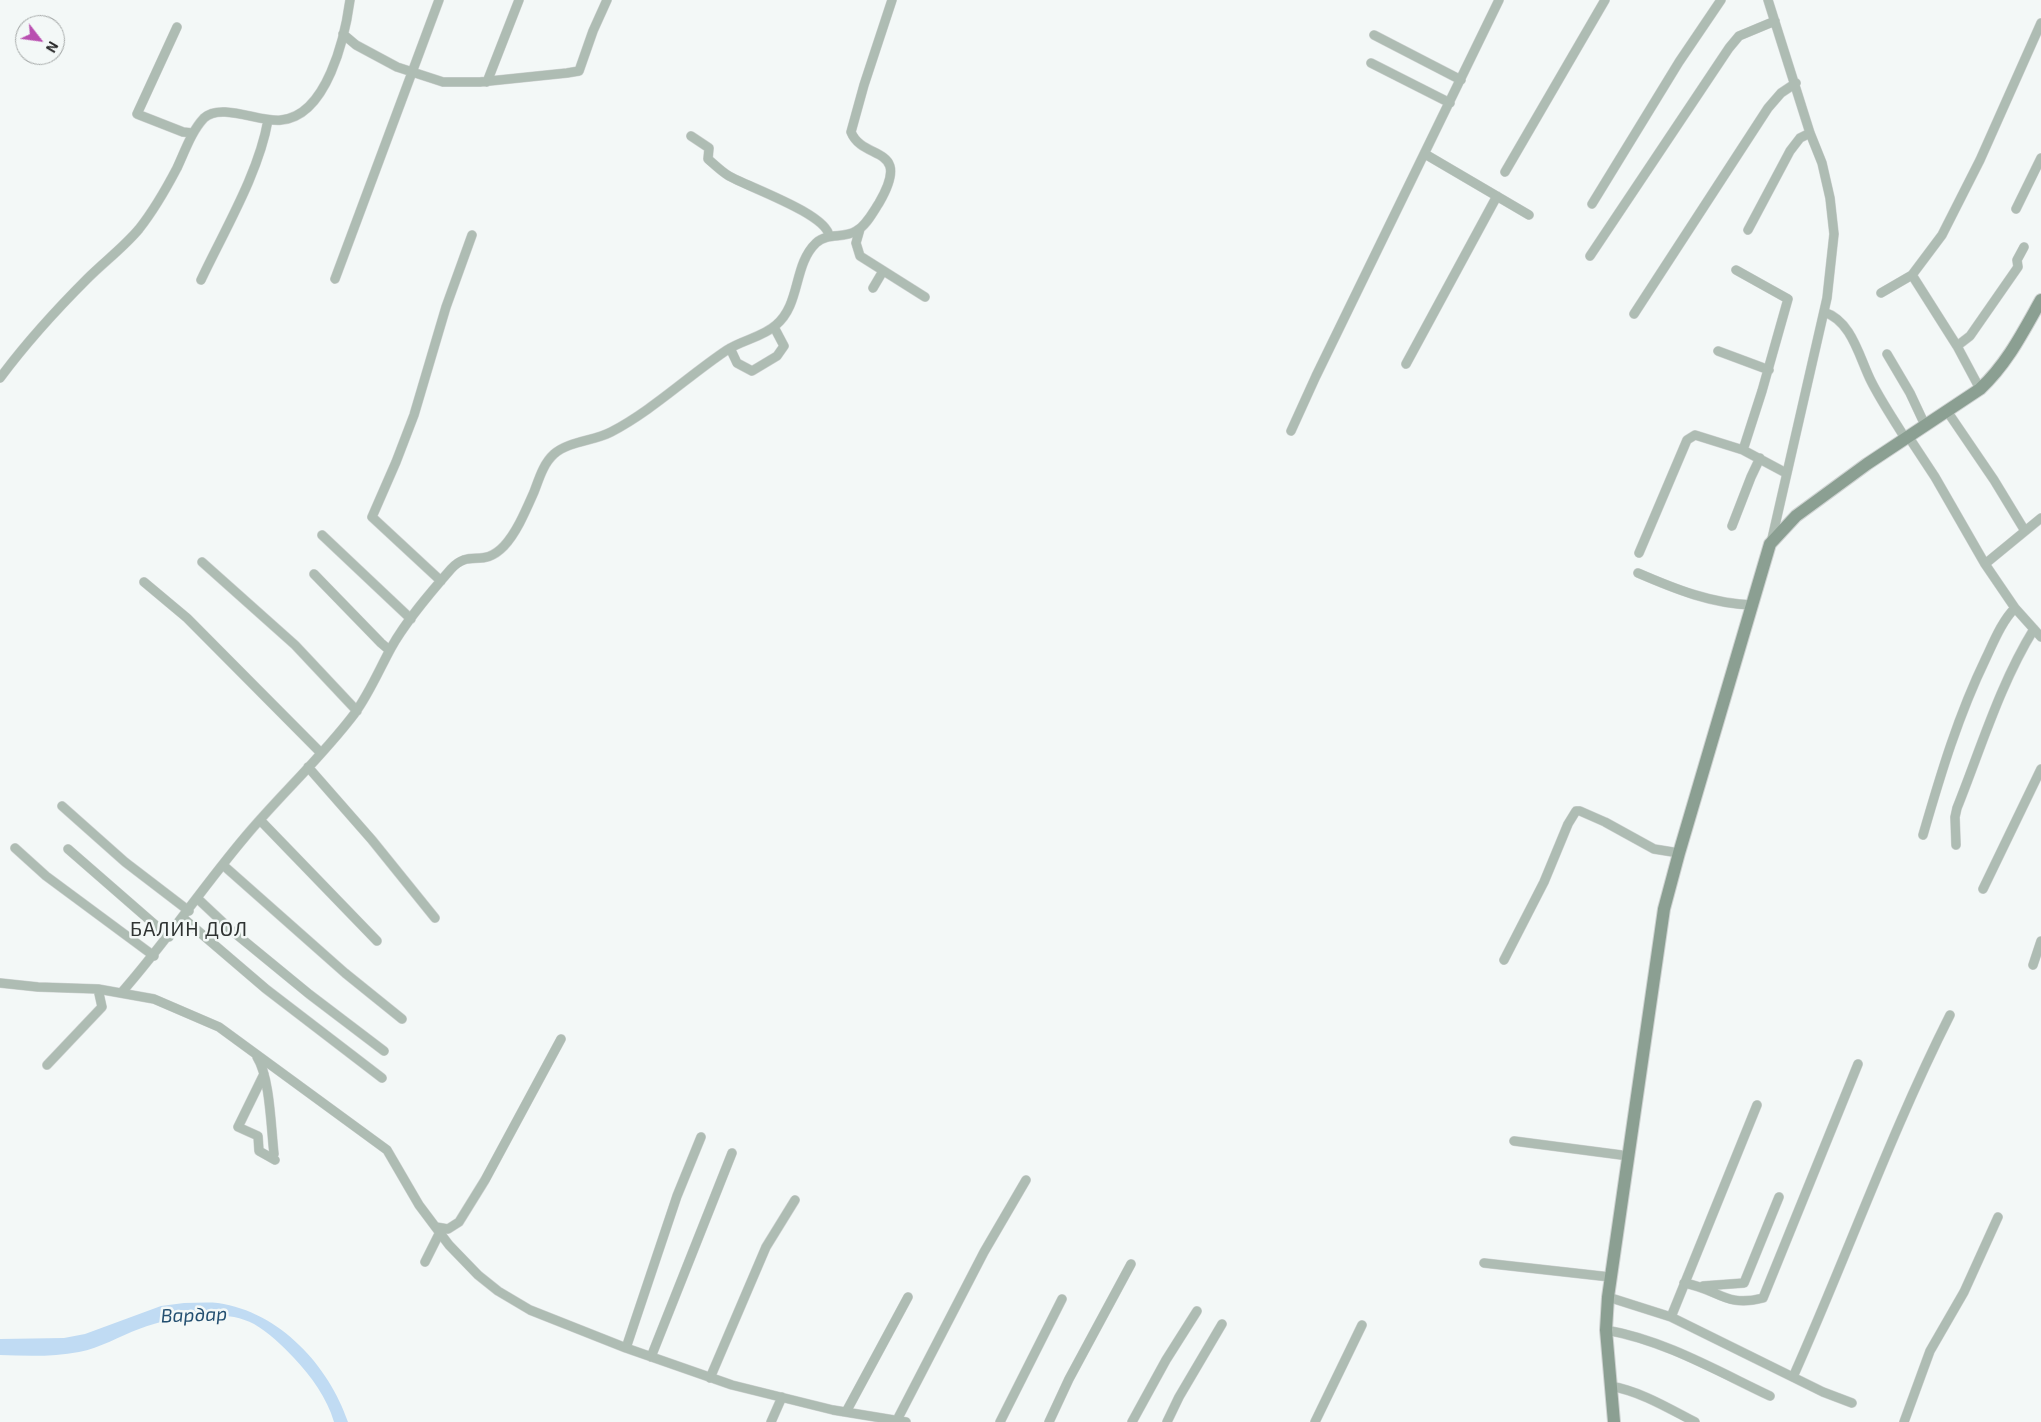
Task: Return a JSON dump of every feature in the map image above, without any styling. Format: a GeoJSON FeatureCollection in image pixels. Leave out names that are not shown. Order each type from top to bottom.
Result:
{"type":"FeatureCollection","features":[{"type":"Feature","properties":{"kind":"main road"},"geometry":{"type":"LineString","coordinates":[[1614,1422],[1606,1330],[1610,1277],[1664,909],[1770,544],[1796,516],[1907,437],[1980,390],[1995,375],[2011,354],[2041,300]]}},
{"type":"Feature","properties":{"kind":"street"},"geometry":{"type":"LineString","coordinates":[[0,378],[59,308],[138,230],[168,185],[193,133],[205,117],[216,112],[227,112],[268,120],[290,119],[311,106],[328,78],[343,34],[350,0]]}},
{"type":"Feature","properties":{"kind":"street"},"geometry":{"type":"LineString","coordinates":[[335,279],[439,0]]}},
{"type":"Feature","properties":{"kind":"street"},"geometry":{"type":"LineString","coordinates":[[487,82],[519,0]]}},
{"type":"Feature","properties":{"kind":"street"},"geometry":{"type":"LineString","coordinates":[[343,34],[356,45],[397,67],[443,82],[487,82],[579,71],[593,31],[607,0]]}},
{"type":"Feature","properties":{"kind":"street"},"geometry":{"type":"LineString","coordinates":[[892,0],[864,85],[851,132],[858,142],[881,154],[890,167],[890,178],[878,205],[860,229],[856,243],[860,256],[925,297]]}},
{"type":"Feature","properties":{"kind":"street"},"geometry":{"type":"LineString","coordinates":[[1291,431],[1498,0]]}},
{"type":"Feature","properties":{"kind":"street"},"geometry":{"type":"LineString","coordinates":[[1505,172],[1606,0]]}},
{"type":"Feature","properties":{"kind":"street"},"geometry":{"type":"LineString","coordinates":[[1592,204],[1679,62],[1721,0]]}},
{"type":"Feature","properties":{"kind":"street"},"geometry":{"type":"LineString","coordinates":[[1768,0],[1796,83],[1810,133],[1822,163],[1830,198],[1834,234],[1824,312],[1770,544]]}},
{"type":"Feature","properties":{"kind":"street"},"geometry":{"type":"LineString","coordinates":[[1739,36],[1775,21]]}},
{"type":"Feature","properties":{"kind":"street"},"geometry":{"type":"LineString","coordinates":[[1881,293],[1912,275],[1942,235],[1980,160],[2041,23]]}},
{"type":"Feature","properties":{"kind":"street"},"geometry":{"type":"LineString","coordinates":[[1590,256],[1729,48],[1750,25]]}},
{"type":"Feature","properties":{"kind":"street"},"geometry":{"type":"LineString","coordinates":[[177,27],[137,114],[183,132],[193,133]]}},
{"type":"Feature","properties":{"kind":"street"},"geometry":{"type":"LineString","coordinates":[[1374,35],[1461,80]]}},
{"type":"Feature","properties":{"kind":"street"},"geometry":{"type":"LineString","coordinates":[[1372,63],[1450,102]]}},
{"type":"Feature","properties":{"kind":"street"},"geometry":{"type":"LineString","coordinates":[[1634,314],[1768,108],[1781,93],[1796,83]]}},
{"type":"Feature","properties":{"kind":"street"},"geometry":{"type":"LineString","coordinates":[[201,280],[249,179],[264,142],[268,120]]}},
{"type":"Feature","properties":{"kind":"street"},"geometry":{"type":"LineString","coordinates":[[1748,230],[1790,151],[1800,138],[1810,133]]}},
{"type":"Feature","properties":{"kind":"street"},"geometry":{"type":"LineString","coordinates":[[691,136],[709,148],[708,159],[728,176],[785,201],[825,227],[829,236]]}},
{"type":"Feature","properties":{"kind":"street"},"geometry":{"type":"LineString","coordinates":[[1425,154],[1529,215]]}},
{"type":"Feature","properties":{"kind":"street"},"geometry":{"type":"LineString","coordinates":[[2016,209],[2041,158]]}},
{"type":"Feature","properties":{"kind":"street"},"geometry":{"type":"LineString","coordinates":[[1406,364],[1497,196]]}},
{"type":"Feature","properties":{"kind":"street"},"geometry":{"type":"LineString","coordinates":[[122,992],[154,956],[223,865],[260,820],[357,711],[375,682],[391,648],[440,581],[463,559],[492,557],[504,546],[528,504],[541,473],[552,456],[558,451],[608,434],[621,427],[666,397],[688,377],[730,348],[774,327],[782,320],[794,298],[794,292],[809,253],[818,241],[829,236],[849,234],[860,229]]}},
{"type":"Feature","properties":{"kind":"street"},"geometry":{"type":"LineString","coordinates":[[440,581],[372,517],[414,415],[446,307],[472,235]]}},
{"type":"Feature","properties":{"kind":"street"},"geometry":{"type":"LineString","coordinates":[[1957,346],[1970,336],[2018,267],[2017,260],[2024,247]]}},
{"type":"Feature","properties":{"kind":"street"},"geometry":{"type":"LineString","coordinates":[[1736,270],[1788,299],[1769,370],[1744,450]]}},
{"type":"Feature","properties":{"kind":"street"},"geometry":{"type":"LineString","coordinates":[[873,288],[883,271]]}},
{"type":"Feature","properties":{"kind":"street"},"geometry":{"type":"LineString","coordinates":[[1912,275],[1957,346],[1980,390]]}},
{"type":"Feature","properties":{"kind":"street"},"geometry":{"type":"LineString","coordinates":[[1824,312],[1837,318],[1851,336],[1871,382],[1935,477],[1986,564],[2016,608],[2041,637]]}},
{"type":"Feature","properties":{"kind":"street"},"geometry":{"type":"LineString","coordinates":[[730,348],[737,363],[752,371],[777,356],[784,346],[774,327]]}},
{"type":"Feature","properties":{"kind":"street"},"geometry":{"type":"LineString","coordinates":[[1718,351],[1769,370]]}},
{"type":"Feature","properties":{"kind":"street"},"geometry":{"type":"LineString","coordinates":[[1887,354],[1910,393],[1925,425]]}},
{"type":"Feature","properties":{"kind":"street"},"geometry":{"type":"LineString","coordinates":[[1947,411],[1994,480],[2025,531]]}},
{"type":"Feature","properties":{"kind":"street"},"geometry":{"type":"LineString","coordinates":[[1639,553],[1687,440],[1695,435],[1744,450],[1786,473]]}},
{"type":"Feature","properties":{"kind":"street"},"geometry":{"type":"LineString","coordinates":[[1732,526],[1760,458]]}},
{"type":"Feature","properties":{"kind":"street"},"geometry":{"type":"LineString","coordinates":[[1986,564],[2041,518]]}},
{"type":"Feature","properties":{"kind":"street"},"geometry":{"type":"LineString","coordinates":[[322,535],[411,619]]}},
{"type":"Feature","properties":{"kind":"street"},"geometry":{"type":"LineString","coordinates":[[202,562],[296,645],[357,711]]}},
{"type":"Feature","properties":{"kind":"street"},"geometry":{"type":"LineString","coordinates":[[1638,573],[1678,590],[1722,603],[1753,605]]}},
{"type":"Feature","properties":{"kind":"street"},"geometry":{"type":"LineString","coordinates":[[314,574],[381,643],[388,649],[391,648]]}},
{"type":"Feature","properties":{"kind":"street"},"geometry":{"type":"LineString","coordinates":[[144,582],[187,618],[321,753]]}},
{"type":"Feature","properties":{"kind":"street"},"geometry":{"type":"LineString","coordinates":[[1924,834],[1950,745],[1970,692],[1999,631],[2016,608]]}},
{"type":"Feature","properties":{"kind":"street"},"geometry":{"type":"LineString","coordinates":[[1956,845],[1956,808],[2003,690],[2023,646],[2034,629]]}},
{"type":"Feature","properties":{"kind":"street"},"geometry":{"type":"LineString","coordinates":[[308,767],[372,840],[435,918]]}},
{"type":"Feature","properties":{"kind":"street"},"geometry":{"type":"LineString","coordinates":[[1983,889],[2041,769]]}},
{"type":"Feature","properties":{"kind":"street"},"geometry":{"type":"LineString","coordinates":[[62,806],[186,914],[266,989],[382,1078]]}},
{"type":"Feature","properties":{"kind":"street"},"geometry":{"type":"LineString","coordinates":[[1504,960],[1544,882],[1568,824],[1576,811],[1605,822],[1654,849],[1679,853]]}},
{"type":"Feature","properties":{"kind":"street"},"geometry":{"type":"LineString","coordinates":[[260,820],[377,941]]}},
{"type":"Feature","properties":{"kind":"street"},"geometry":{"type":"LineString","coordinates":[[15,848],[46,876],[154,956]]}},
{"type":"Feature","properties":{"kind":"street"},"geometry":{"type":"LineString","coordinates":[[68,849],[169,937]]}},
{"type":"Feature","properties":{"kind":"street"},"geometry":{"type":"LineString","coordinates":[[223,865],[344,973],[402,1019]]}},
{"type":"Feature","properties":{"kind":"street"},"geometry":{"type":"LineString","coordinates":[[198,899],[231,930],[309,994],[384,1051]]}},
{"type":"Feature","properties":{"kind":"street"},"geometry":{"type":"LineString","coordinates":[[2032,965],[2041,941]]}},
{"type":"Feature","properties":{"kind":"street"},"geometry":{"type":"LineString","coordinates":[[0,983],[122,992],[154,999],[219,1027],[387,1150],[420,1205],[449,1245],[478,1275],[498,1291],[530,1310],[626,1348],[710,1378],[782,1398],[878,1420],[902,1421],[984,1252],[1026,1180]]}},
{"type":"Feature","properties":{"kind":"street"},"geometry":{"type":"LineString","coordinates":[[47,1065],[78,1030],[99,1012],[102,1007],[98,989]]}},
{"type":"Feature","properties":{"kind":"street"},"geometry":{"type":"LineString","coordinates":[[1793,1377],[1822,1312],[1921,1072],[1950,1014]]}},
{"type":"Feature","properties":{"kind":"street"},"geometry":{"type":"LineString","coordinates":[[438,1230],[448,1229],[459,1222],[485,1180],[561,1039]]}},
{"type":"Feature","properties":{"kind":"street"},"geometry":{"type":"LineString","coordinates":[[254,1052],[262,1064],[264,1074],[274,1157],[259,1151],[258,1136],[238,1127],[264,1074]]}},
{"type":"Feature","properties":{"kind":"street"},"geometry":{"type":"LineString","coordinates":[[1702,1286],[1728,1300],[1746,1302],[1763,1298],[1858,1064]]}},
{"type":"Feature","properties":{"kind":"street"},"geometry":{"type":"LineString","coordinates":[[1671,1317],[1757,1105]]}},
{"type":"Feature","properties":{"kind":"street"},"geometry":{"type":"LineString","coordinates":[[626,1348],[676,1196],[701,1137]]}},
{"type":"Feature","properties":{"kind":"street"},"geometry":{"type":"LineString","coordinates":[[1514,1141],[1629,1156]]}},
{"type":"Feature","properties":{"kind":"street"},"geometry":{"type":"LineString","coordinates":[[651,1356],[732,1152]]}},
{"type":"Feature","properties":{"kind":"street"},"geometry":{"type":"LineString","coordinates":[[1684,1283],[1702,1286],[1744,1283],[1779,1197]]}},
{"type":"Feature","properties":{"kind":"street"},"geometry":{"type":"LineString","coordinates":[[710,1378],[766,1247],[795,1200]]}},
{"type":"Feature","properties":{"kind":"street"},"geometry":{"type":"LineString","coordinates":[[1904,1422],[1930,1351],[1964,1292],[1998,1217]]}},
{"type":"Feature","properties":{"kind":"street"},"geometry":{"type":"LineString","coordinates":[[425,1262],[438,1230]]}},
{"type":"Feature","properties":{"kind":"street"},"geometry":{"type":"LineString","coordinates":[[1484,1263],[1610,1277]]}},
{"type":"Feature","properties":{"kind":"street"},"geometry":{"type":"LineString","coordinates":[[1049,1422],[1069,1379],[1131,1264]]}},
{"type":"Feature","properties":{"kind":"street"},"geometry":{"type":"LineString","coordinates":[[846,1412],[908,1297]]}},
{"type":"Feature","properties":{"kind":"street"},"geometry":{"type":"LineString","coordinates":[[1000,1422],[1062,1298]]}},
{"type":"Feature","properties":{"kind":"street"},"geometry":{"type":"LineString","coordinates":[[1608,1298],[1671,1317],[1823,1392],[1852,1403]]}},
{"type":"Feature","properties":{"kind":"street"},"geometry":{"type":"LineString","coordinates":[[1132,1422],[1166,1360],[1198,1311]]}},
{"type":"Feature","properties":{"kind":"street"},"geometry":{"type":"LineString","coordinates":[[1167,1422],[1179,1397],[1222,1324]]}},
{"type":"Feature","properties":{"kind":"street"},"geometry":{"type":"LineString","coordinates":[[1315,1422],[1362,1325]]}},
{"type":"Feature","properties":{"kind":"street"},"geometry":{"type":"LineString","coordinates":[[1606,1330],[1630,1334],[1655,1342],[1770,1396]]}},
{"type":"Feature","properties":{"kind":"street"},"geometry":{"type":"LineString","coordinates":[[1610,1386],[1642,1395],[1695,1422]]}},
{"type":"Feature","properties":{"kind":"street"},"geometry":{"type":"LineString","coordinates":[[771,1422],[782,1398]]}},
{"type":"Feature","properties":{"kind":"water","name":"Вардар"},"geometry":{"type":"Polygon","coordinates":[[[184,1303],[218,1303],[241,1308],[281,1330],[315,1362],[340,1401],[348,1422],[334,1422],[323,1396],[306,1372],[265,1331],[254,1324],[227,1316],[197,1316],[166,1321],[139,1329],[102,1345],[69,1354],[0,1355],[0,1339],[64,1338],[85,1334],[161,1306],[184,1303]]]}},
{"type":"Feature","properties":{"kind":"district","name":"БАЛИН ДОЛ"},"geometry":{"type":"Point","coordinates":[189,929]}}]}
